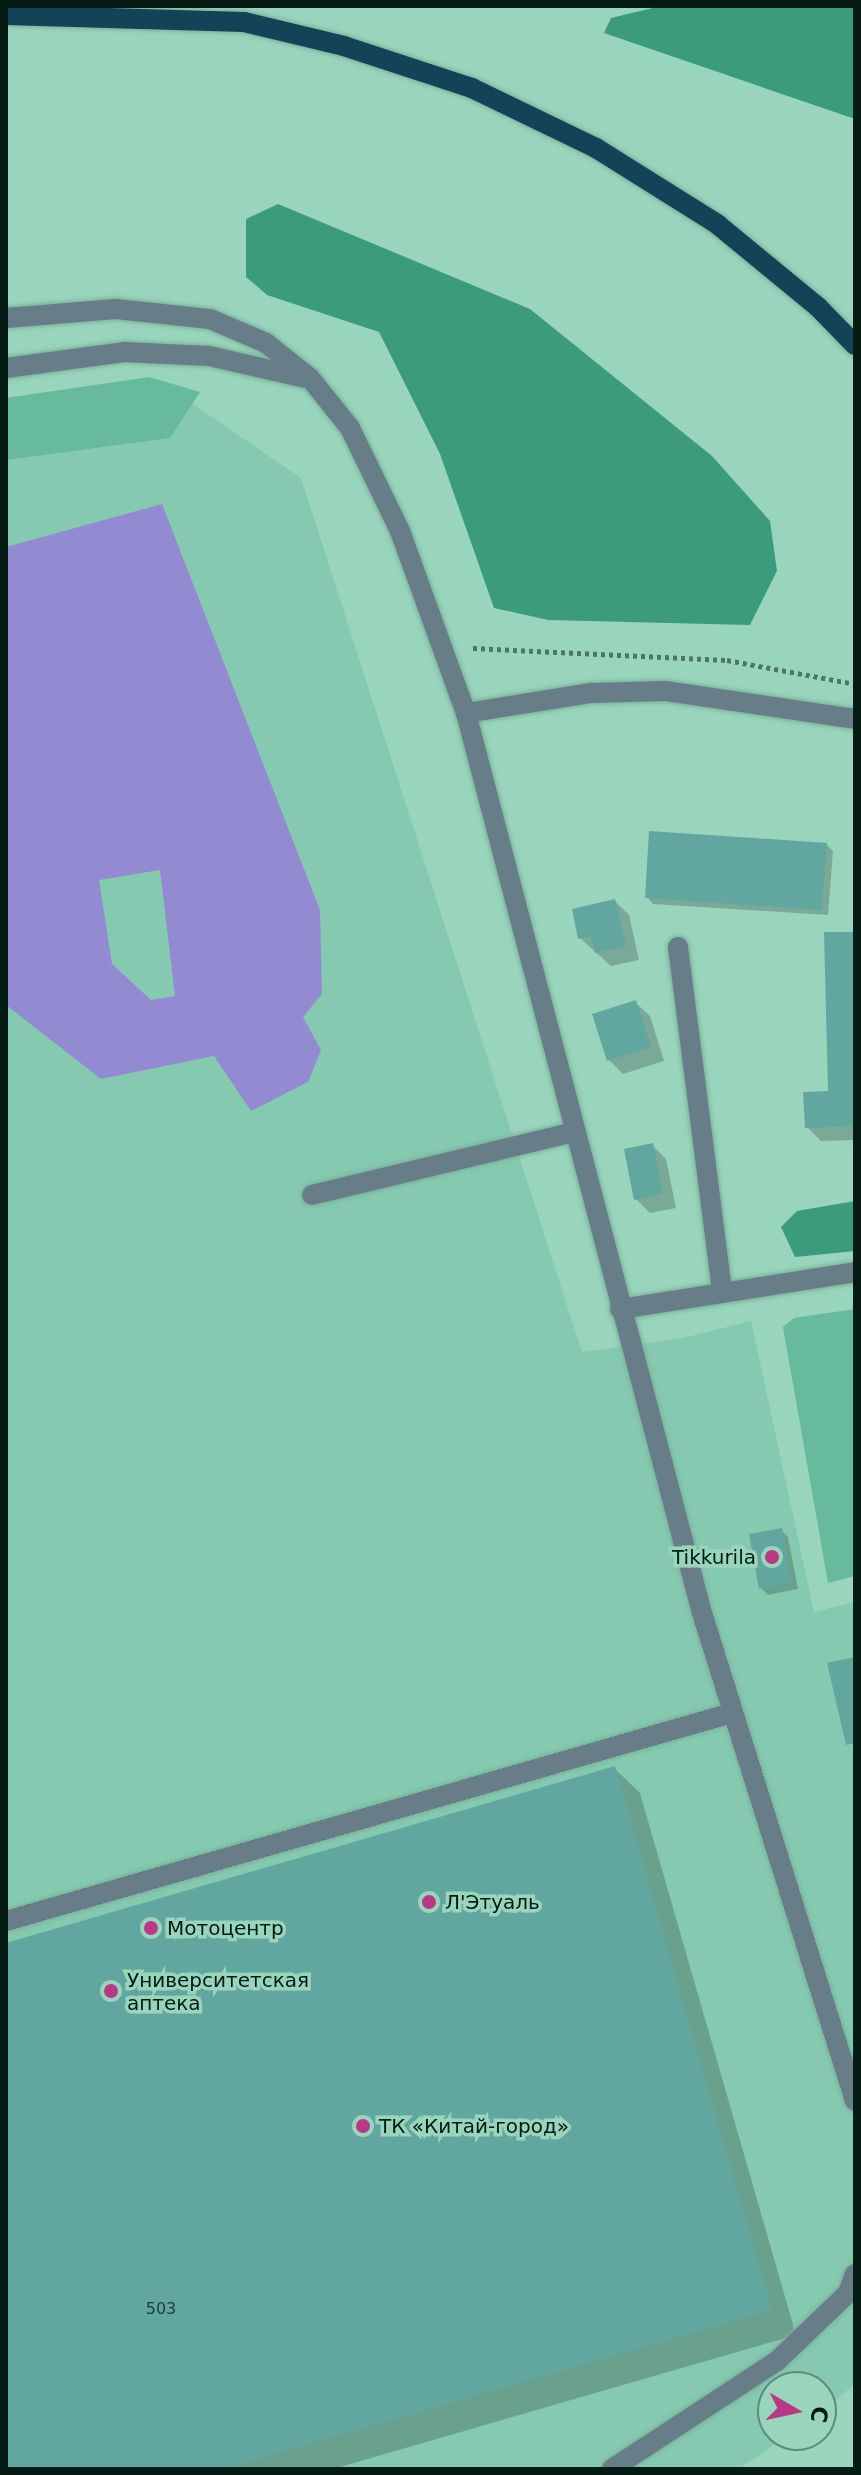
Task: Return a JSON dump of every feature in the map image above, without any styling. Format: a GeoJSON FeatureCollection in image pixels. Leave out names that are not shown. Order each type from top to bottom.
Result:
{"type":"FeatureCollection","features":[{"type":"Feature","properties":{"kind":"main road"},"geometry":{"type":"LineString","coordinates":[[6,15],[244,22],[344,46],[472,88],[596,148],[717,224],[818,307],[855,345]]}},
{"type":"Feature","properties":{"kind":"street"},"geometry":{"type":"LineString","coordinates":[[6,318],[116,309],[210,319],[266,343],[310,378],[350,428],[400,531],[466,713],[620,1309],[732,1713],[855,2101]]}},
{"type":"Feature","properties":{"kind":"street"},"geometry":{"type":"LineString","coordinates":[[6,368],[124,352],[209,356],[310,378]]}},
{"type":"Feature","properties":{"kind":"street"},"geometry":{"type":"LineString","coordinates":[[466,713],[591,693],[666,691],[855,719]]}},
{"type":"Feature","properties":{"kind":"street"},"geometry":{"type":"LineString","coordinates":[[678,947],[722,1291]]}},
{"type":"Feature","properties":{"kind":"street"},"geometry":{"type":"LineString","coordinates":[[312,1195],[574,1132]]}},
{"type":"Feature","properties":{"kind":"street"},"geometry":{"type":"LineString","coordinates":[[620,1309],[855,1272]]}},
{"type":"Feature","properties":{"kind":"street"},"geometry":{"type":"LineString","coordinates":[[6,1921],[732,1713]]}},
{"type":"Feature","properties":{"kind":"street"},"geometry":{"type":"LineString","coordinates":[[612,2469],[777,2361],[848,2293],[855,2274]]}},
{"type":"Feature","properties":{"kind":"shaded area"},"geometry":{"type":"Polygon","coordinates":[[[661,6],[855,6],[855,119],[604,33],[611,18],[661,6]]]}},
{"type":"Feature","properties":{"kind":"shaded area"},"geometry":{"type":"Polygon","coordinates":[[[278,204],[530,309],[712,456],[770,521],[777,571],[750,625],[548,620],[494,608],[440,454],[379,332],[267,295],[246,277],[246,219],[278,204]]]}},
{"type":"Feature","properties":{"kind":"shaded area"},"geometry":{"type":"Polygon","coordinates":[[[149,377],[200,392],[170,438],[6,460],[6,398],[149,377]]]}},
{"type":"Feature","properties":{"kind":"shaded area"},"geometry":{"type":"Polygon","coordinates":[[[177,393],[301,478],[582,1352],[683,1338],[751,1321],[814,1612],[855,1602],[855,2384],[837,2399],[837,2371],[757,2371],[757,2451],[765,2451],[739,2469],[6,2469],[6,419],[177,393]]]}},
{"type":"Feature","properties":{"kind":"shaded area"},"geometry":{"type":"Polygon","coordinates":[[[162,504],[320,910],[322,994],[303,1017],[321,1050],[308,1082],[251,1111],[214,1056],[101,1079],[6,1005],[6,547],[162,504]],[[160,870],[99,880],[112,964],[151,1000],[175,996],[160,870]]]}},
{"type":"Feature","properties":{"kind":"shaded area"},"geometry":{"type":"Polygon","coordinates":[[[855,1201],[855,1251],[795,1257],[781,1227],[797,1211],[855,1201]]]}},
{"type":"Feature","properties":{"kind":"shaded area"},"geometry":{"type":"Polygon","coordinates":[[[855,1309],[855,1576],[828,1583],[783,1327],[794,1318],[855,1309]]]}},
{"type":"Feature","properties":{"kind":"building"},"geometry":{"type":"Polygon","coordinates":[[[649,831],[827,843],[822,910],[645,898],[649,831]]]}},
{"type":"Feature","properties":{"kind":"building"},"geometry":{"type":"Polygon","coordinates":[[[615,899],[626,946],[595,953],[591,936],[578,939],[572,909],[615,899]]]}},
{"type":"Feature","properties":{"kind":"building"},"geometry":{"type":"Polygon","coordinates":[[[824,932],[855,932],[855,1126],[805,1128],[803,1092],[828,1091],[824,932]]]}},
{"type":"Feature","properties":{"kind":"building"},"geometry":{"type":"Polygon","coordinates":[[[636,1000],[651,1047],[607,1061],[592,1014],[636,1000]]]}},
{"type":"Feature","properties":{"kind":"building"},"geometry":{"type":"Polygon","coordinates":[[[653,1143],[663,1194],[634,1200],[624,1149],[653,1143]]]}},
{"type":"Feature","properties":{"kind":"building"},"geometry":{"type":"Polygon","coordinates":[[[782,1528],[792,1583],[759,1589],[749,1534],[782,1528]]]}},
{"type":"Feature","properties":{"kind":"building"},"geometry":{"type":"Polygon","coordinates":[[[855,1657],[855,1743],[846,1745],[827,1663],[855,1657]]]}},
{"type":"Feature","properties":{"kind":"building","name":"ТК «Китай-город»"},"geometry":{"type":"Polygon","coordinates":[[[615,1766],[772,2310],[223,2469],[6,2469],[6,1943],[615,1766]]]}},
{"type":"Feature","properties":{"kind":"place","name":"Tikkurila"},"geometry":{"type":"Point","coordinates":[772,1557]}},
{"type":"Feature","properties":{"kind":"place","name":"Л'Этуаль"},"geometry":{"type":"Point","coordinates":[429,1902]}},
{"type":"Feature","properties":{"kind":"place","name":"Мотоцентр"},"geometry":{"type":"Point","coordinates":[151,1928]}},
{"type":"Feature","properties":{"kind":"place","name":"Университетская аптека"},"geometry":{"type":"Point","coordinates":[111,1991]}},
{"type":"Feature","properties":{"kind":"place","name":"ТК «Китай-город»"},"geometry":{"type":"Point","coordinates":[363,2126]}}]}
